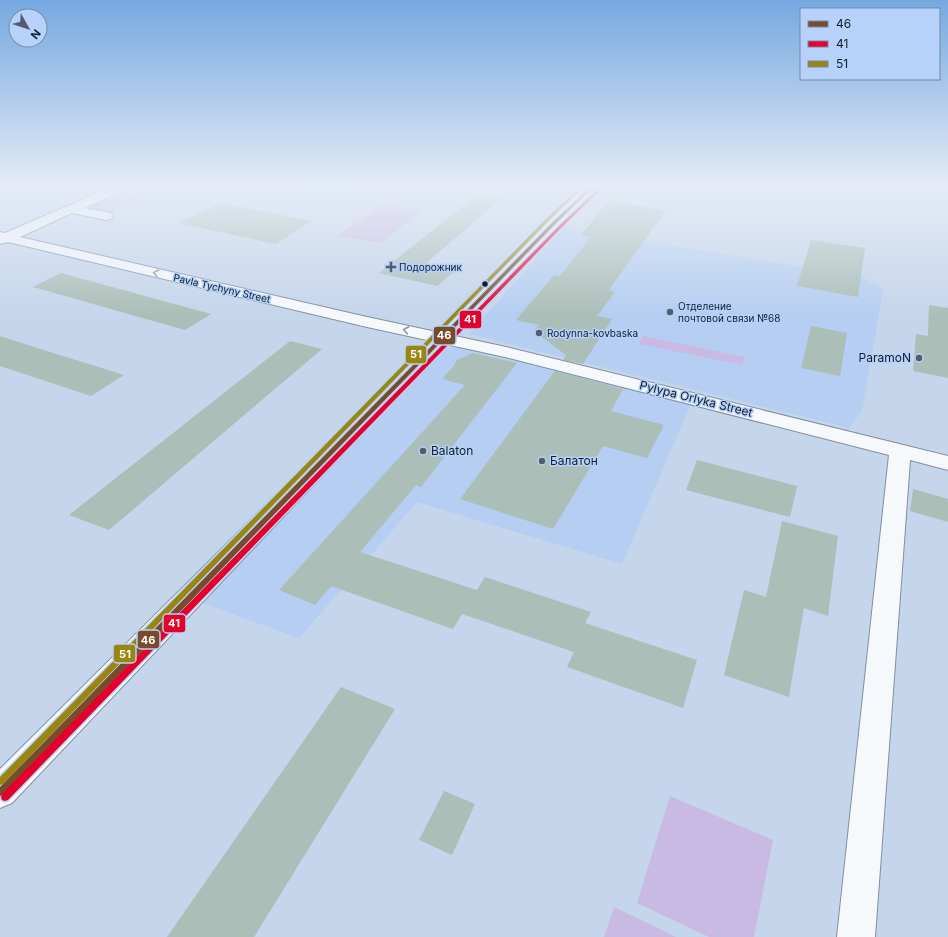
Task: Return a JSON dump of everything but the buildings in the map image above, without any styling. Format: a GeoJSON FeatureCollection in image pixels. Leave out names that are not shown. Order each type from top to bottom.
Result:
{"type":"FeatureCollection","features":[{"type":"Feature","properties":{"kind":"street"},"geometry":{"type":"LineString","coordinates":[[2,238],[24,229]]}},
{"type":"Feature","properties":{"kind":"street"},"geometry":{"type":"LineString","coordinates":[[0,792],[548,229]]}},
{"type":"Feature","properties":{"kind":"street","name":"Pavla Tychyny Street"},"geometry":{"type":"LineString","coordinates":[[2,238],[367,322],[444,337]]}},
{"type":"Feature","properties":{"kind":"street","name":"Pylypa Orlyka Street"},"geometry":{"type":"LineString","coordinates":[[444,337],[948,464]]}},
{"type":"Feature","properties":{"kind":"street"},"geometry":{"type":"LineString","coordinates":[[856,937],[900,451]]}},
{"type":"Feature","properties":{"kind":"shaded area"},"geometry":{"type":"Polygon","coordinates":[[[348,229],[399,229],[381,243],[338,236],[348,229]]]}},
{"type":"Feature","properties":{"kind":"shaded area"},"geometry":{"type":"Polygon","coordinates":[[[562,229],[861,277],[883,289],[862,411],[849,428],[469,334],[562,229]]]}},
{"type":"Feature","properties":{"kind":"shaded area"},"geometry":{"type":"Polygon","coordinates":[[[643,336],[745,357],[742,365],[639,344],[643,336]]]}},
{"type":"Feature","properties":{"kind":"shaded area"},"geometry":{"type":"Polygon","coordinates":[[[465,346],[646,391],[690,406],[622,564],[417,502],[299,638],[199,602],[445,349],[465,346]]]}},
{"type":"Feature","properties":{"kind":"shaded area"},"geometry":{"type":"Polygon","coordinates":[[[670,796],[773,840],[754,937],[709,937],[637,903],[670,796]]]}},
{"type":"Feature","properties":{"kind":"shaded area"},"geometry":{"type":"Polygon","coordinates":[[[614,907],[676,937],[604,937],[614,907]]]}},
{"type":"Feature","properties":{"kind":"transit line","name":"51"},"geometry":{"type":"LineString","coordinates":[[0,782],[539,229]]}},
{"type":"Feature","properties":{"kind":"transit line","name":"46"},"geometry":{"type":"LineString","coordinates":[[0,792],[548,229]]}},
{"type":"Feature","properties":{"kind":"transit line","name":"41"},"geometry":{"type":"LineString","coordinates":[[5,797],[558,229]]}},
{"type":"Feature","properties":{"kind":"place","name":"Подорожник"},"geometry":{"type":"Point","coordinates":[391,267]}},
{"type":"Feature","properties":{"kind":"place","name":"Отделение почтовой связи №68"},"geometry":{"type":"Point","coordinates":[670,312]}},
{"type":"Feature","properties":{"kind":"place","name":"Rodynna-kovbaska"},"geometry":{"type":"Point","coordinates":[539,333]}},
{"type":"Feature","properties":{"kind":"place","name":"ParamoN"},"geometry":{"type":"Point","coordinates":[919,358]}},
{"type":"Feature","properties":{"kind":"place","name":"Balaton"},"geometry":{"type":"Point","coordinates":[423,451]}},
{"type":"Feature","properties":{"kind":"place","name":"Балатон"},"geometry":{"type":"Point","coordinates":[542,461]}}]}
